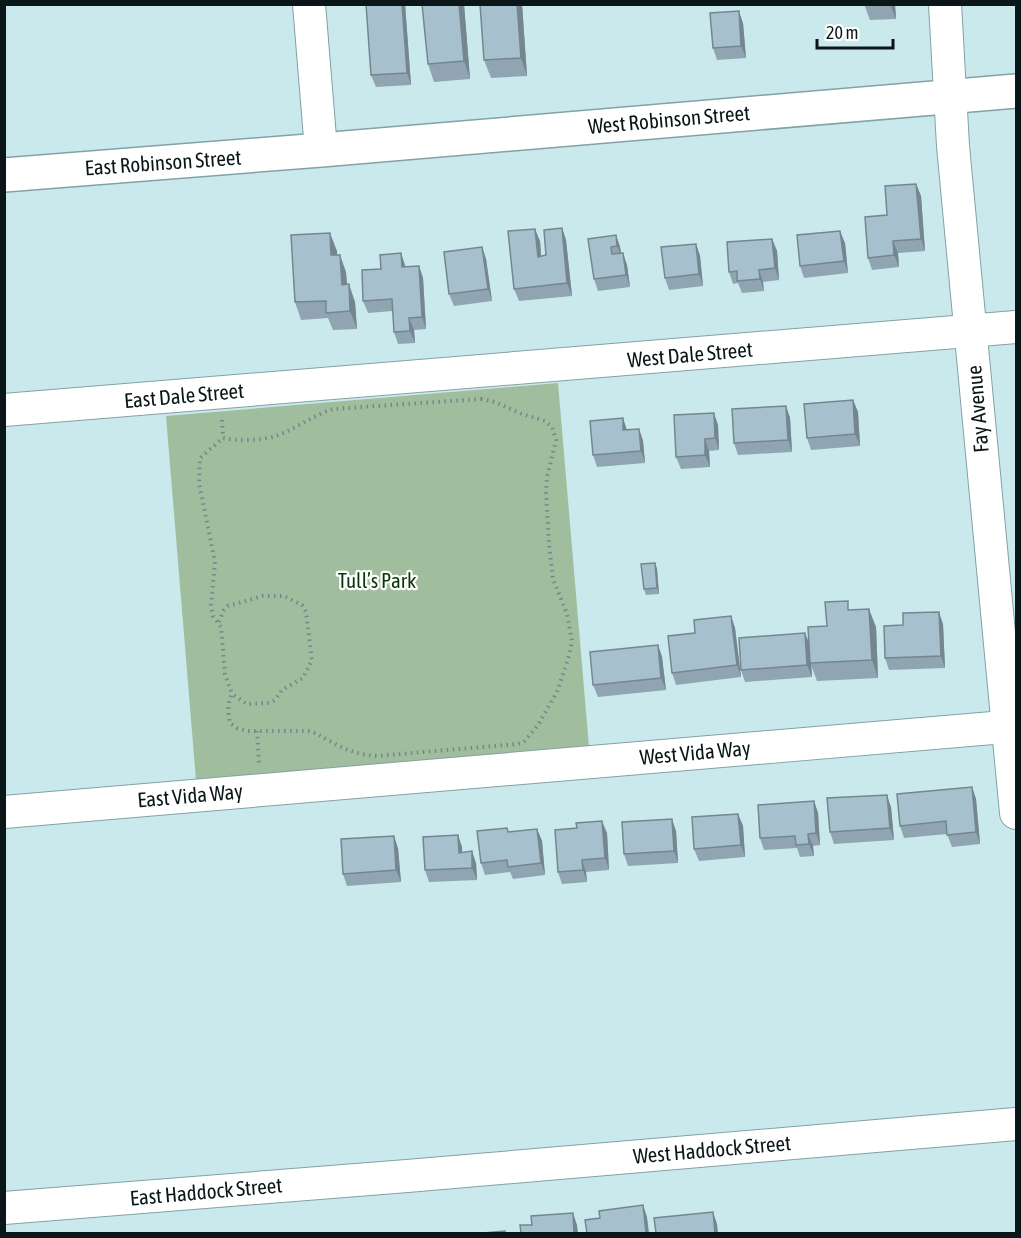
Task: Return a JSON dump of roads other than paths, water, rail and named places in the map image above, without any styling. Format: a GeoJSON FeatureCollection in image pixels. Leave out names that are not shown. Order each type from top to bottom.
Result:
{"type":"FeatureCollection","features":[{"type":"Feature","properties":{"kind":"main road","name":"West Robinson Street"},"geometry":{"type":"LineString","coordinates":[[321,150],[1017,91]]}},
{"type":"Feature","properties":{"kind":"main road","name":"East Robinson Street"},"geometry":{"type":"LineString","coordinates":[[4,175],[321,150]]}},
{"type":"Feature","properties":{"kind":"street"},"geometry":{"type":"LineString","coordinates":[[309,4],[321,150]]}},
{"type":"Feature","properties":{"kind":"street","name":"Fay Avenue"},"geometry":{"type":"LineString","coordinates":[[945,4],[953,146],[1012,727],[1017,813]]}},
{"type":"Feature","properties":{"kind":"street","name":"West Dale Street"},"geometry":{"type":"LineString","coordinates":[[363,382],[1017,327]]}},
{"type":"Feature","properties":{"kind":"street","name":"East Dale Street"},"geometry":{"type":"LineString","coordinates":[[4,410],[363,382]]}},
{"type":"Feature","properties":{"kind":"street","name":"West Vida Way"},"geometry":{"type":"LineString","coordinates":[[375,780],[1012,727]]}},
{"type":"Feature","properties":{"kind":"street","name":"East Vida Way"},"geometry":{"type":"LineString","coordinates":[[4,812],[375,780]]}},
{"type":"Feature","properties":{"kind":"street","name":"West Haddock Street"},"geometry":{"type":"LineString","coordinates":[[407,1176],[1017,1124]]}},
{"type":"Feature","properties":{"kind":"street","name":"East Haddock Street"},"geometry":{"type":"LineString","coordinates":[[4,1208],[407,1176]]}},
{"type":"Feature","properties":{"kind":"park label","name":"Tull’s Park"},"geometry":{"type":"Point","coordinates":[377,581]}}]}
